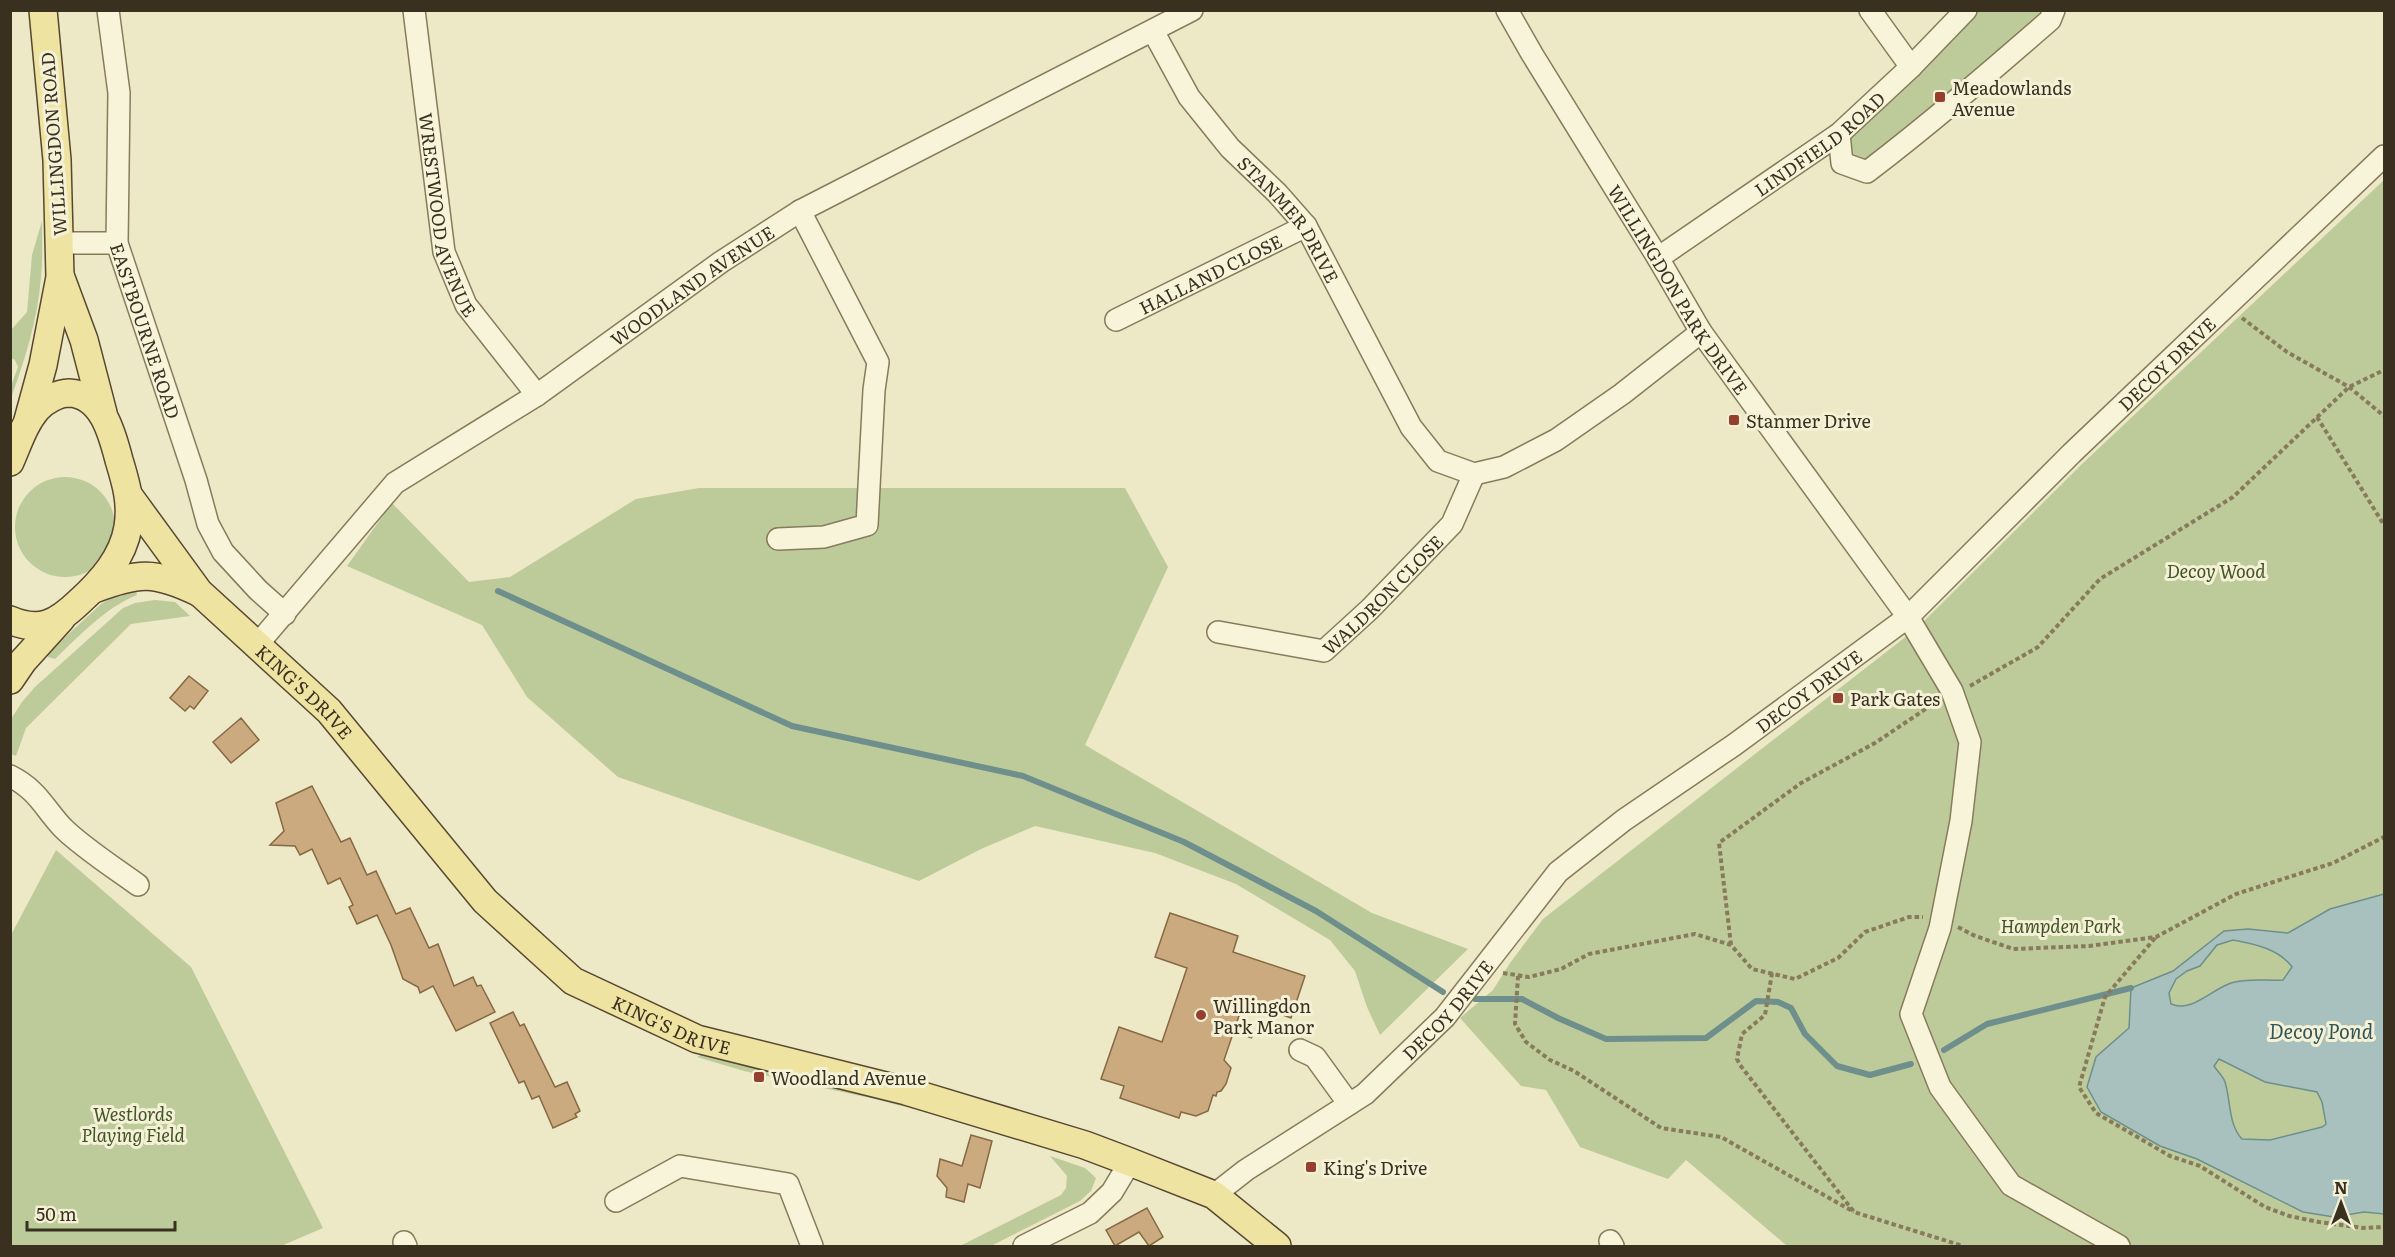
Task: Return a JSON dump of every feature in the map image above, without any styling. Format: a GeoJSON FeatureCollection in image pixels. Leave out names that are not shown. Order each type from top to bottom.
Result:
{"type":"FeatureCollection","features":[{"type":"Feature","properties":{"kind":"main road","name":"WILLINGDON ROAD"},"geometry":{"type":"LineString","coordinates":[[16,444],[43,365],[60,277],[57,160],[43,10]]}},
{"type":"Feature","properties":{"kind":"main road","name":"WILLINGDON ROAD"},"geometry":{"type":"LineString","coordinates":[[60,277],[84,340],[104,418]]}},
{"type":"Feature","properties":{"kind":"main road"},"geometry":{"type":"LineString","coordinates":[[10,680],[23,661],[112,567],[123,545],[128,528],[129,496],[115,445],[104,418],[90,398],[76,393],[64,393],[50,399],[38,408],[16,444]]}},
{"type":"Feature","properties":{"kind":"main road","name":"KING'S DRIVE"},"geometry":{"type":"LineString","coordinates":[[129,496],[199,592],[329,711],[485,901],[573,981],[697,1039],[906,1091],[1085,1145],[1214,1195],[1277,1246]]}},
{"type":"Feature","properties":{"kind":"main road","name":"KING'S DRIVE"},"geometry":{"type":"LineString","coordinates":[[93,589],[135,575],[171,579],[199,592]]}},
{"type":"Feature","properties":{"kind":"main road"},"geometry":{"type":"LineString","coordinates":[[10,620],[23,626],[40,626],[62,619]]}},
{"type":"Feature","properties":{"kind":"street","name":"EASTBOURNE ROAD"},"geometry":{"type":"LineString","coordinates":[[108,10],[119,93],[117,243],[185,447],[208,524],[223,552],[258,590],[285,614]]}},
{"type":"Feature","properties":{"kind":"street","name":"WRESTWOOD AVENUE"},"geometry":{"type":"LineString","coordinates":[[414,10],[444,252],[466,305],[537,395]]}},
{"type":"Feature","properties":{"kind":"street","name":"WOODLAND AVENUE"},"geometry":{"type":"LineString","coordinates":[[257,645],[395,483],[537,395],[721,262],[800,211],[1192,10]]}},
{"type":"Feature","properties":{"kind":"street","name":"WILLINGDON PARK DRIVE"},"geometry":{"type":"LineString","coordinates":[[1507,10],[1701,332],[1908,617],[1952,692],[1970,742],[1961,821],[1940,928],[1911,1014],[1940,1087],[2011,1185],[2119,1246]]}},
{"type":"Feature","properties":{"kind":"street"},"geometry":{"type":"LineString","coordinates":[[1870,10],[1911,68]]}},
{"type":"Feature","properties":{"kind":"street","name":"LINDFIELD ROAD"},"geometry":{"type":"LineString","coordinates":[[1658,258],[1839,134],[1911,68],[1966,10]]}},
{"type":"Feature","properties":{"kind":"street"},"geometry":{"type":"LineString","coordinates":[[1839,134],[1842,163],[1867,172],[1921,131],[2050,20],[2054,10]]}},
{"type":"Feature","properties":{"kind":"street","name":"STANMER DRIVE"},"geometry":{"type":"LineString","coordinates":[[1153,31],[1189,97],[1230,148],[1277,193],[1306,226],[1411,427],[1438,461],[1474,474]]}},
{"type":"Feature","properties":{"kind":"street","name":"DECOY DRIVE"},"geometry":{"type":"LineString","coordinates":[[1214,1195],[1246,1170],[1365,1094],[1445,1017],[1558,872],[1624,820],[1734,745],[1908,617],[2072,453],[2385,156]]}},
{"type":"Feature","properties":{"kind":"street"},"geometry":{"type":"LineString","coordinates":[[778,539],[824,537],[867,525],[874,390],[878,362],[800,211]]}},
{"type":"Feature","properties":{"kind":"street","name":"HALLAND CLOSE"},"geometry":{"type":"LineString","coordinates":[[1116,320],[1306,226]]}},
{"type":"Feature","properties":{"kind":"street"},"geometry":{"type":"LineString","coordinates":[[59,243],[117,243]]}},
{"type":"Feature","properties":{"kind":"street"},"geometry":{"type":"LineString","coordinates":[[1474,474],[1503,467],[1556,440],[1622,394],[1701,332]]}},
{"type":"Feature","properties":{"kind":"street","name":"WALDRON CLOSE"},"geometry":{"type":"LineString","coordinates":[[1218,632],[1324,651],[1370,609],[1452,524],[1474,474]]}},
{"type":"Feature","properties":{"kind":"street"},"geometry":{"type":"LineString","coordinates":[[10,776],[42,799],[64,829],[138,885]]}},
{"type":"Feature","properties":{"kind":"street"},"geometry":{"type":"LineString","coordinates":[[1300,1050],[1315,1057],[1349,1104]]}},
{"type":"Feature","properties":{"kind":"street"},"geometry":{"type":"LineString","coordinates":[[1024,1246],[1090,1213],[1112,1192],[1130,1162]]}},
{"type":"Feature","properties":{"kind":"street"},"geometry":{"type":"LineString","coordinates":[[616,1201],[680,1166],[788,1184],[812,1246]]}},
{"type":"Feature","properties":{"kind":"path"},"geometry":{"type":"LineString","coordinates":[[2228,306],[2287,352],[2349,387],[2385,416]]}},
{"type":"Feature","properties":{"kind":"path"},"geometry":{"type":"LineString","coordinates":[[1731,945],[1719,843],[1801,783],[1875,743],[1952,692],[1977,684],[2038,647],[2100,579],[2233,497],[2349,387],[2385,370]]}},
{"type":"Feature","properties":{"kind":"path"},"geometry":{"type":"LineString","coordinates":[[2317,417],[2385,525]]}},
{"type":"Feature","properties":{"kind":"path"},"geometry":{"type":"LineString","coordinates":[[2157,937],[2105,997],[2079,1087],[2096,1113],[2170,1156],[2199,1166],[2265,1207],[2289,1216],[2319,1222],[2363,1228],[2385,1227]]}},
{"type":"Feature","properties":{"kind":"path"},"geometry":{"type":"LineString","coordinates":[[1772,974],[1765,1015],[1742,1034],[1737,1059],[1854,1212]]}},
{"type":"Feature","properties":{"kind":"path"},"geometry":{"type":"LineString","coordinates":[[1518,976],[1515,1024],[1527,1042],[1550,1060],[1574,1071],[1661,1128],[1721,1137],[1854,1212],[1963,1246]]}},
{"type":"Feature","properties":{"kind":"path"},"geometry":{"type":"LineString","coordinates":[[1234,1031],[1253,1037]]}},
{"type":"Feature","properties":{"kind":"green space"},"geometry":{"type":"Polygon","coordinates":[[[1966,11],[2054,11],[1867,172],[1842,163],[1839,134],[1966,11]]]}},
{"type":"Feature","properties":{"kind":"green space","name":"Hampden Park"},"geometry":{"type":"Polygon","coordinates":[[[2384,180],[2384,1246],[1787,1246],[1686,1160],[1668,1179],[1580,1147],[1546,1090],[1521,1086],[1460,1018],[1493,990],[1543,919],[1917,628],[2082,464],[2384,180]]]}},
{"type":"Feature","properties":{"kind":"green space"},"geometry":{"type":"Polygon","coordinates":[[[42,221],[42,270],[37,308],[26,354],[11,398],[11,386],[18,367],[15,360],[11,358],[11,330],[27,312],[32,255],[42,221]]]}},
{"type":"Feature","properties":{"kind":"green space"},"geometry":{"type":"Polygon","coordinates":[[[65,477],[84,481],[100,492],[111,508],[115,527],[111,546],[100,562],[84,573],[65,577],[46,573],[30,562],[19,546],[15,527],[19,508],[30,492],[46,481],[65,477]]]}},
{"type":"Feature","properties":{"kind":"green space"},"geometry":{"type":"Polygon","coordinates":[[[699,488],[1125,488],[1168,567],[1085,745],[1372,913],[1468,949],[1380,1035],[1367,1007],[1355,971],[1330,940],[1236,884],[1155,853],[1035,826],[981,849],[919,881],[618,777],[527,697],[482,625],[347,566],[392,503],[469,582],[510,577],[636,499],[699,488]]]}},
{"type":"Feature","properties":{"kind":"green space"},"geometry":{"type":"Polygon","coordinates":[[[136,588],[137,595],[114,607],[55,659],[48,657],[48,653],[101,604],[136,588]]]}},
{"type":"Feature","properties":{"kind":"green space"},"geometry":{"type":"Polygon","coordinates":[[[155,600],[175,602],[190,616],[131,624],[26,728],[16,756],[11,754],[11,719],[35,687],[123,608],[135,603],[155,600]]]}},
{"type":"Feature","properties":{"kind":"green space","name":"Westlords Playing Field"},"geometry":{"type":"Polygon","coordinates":[[[56,850],[191,967],[323,1228],[281,1246],[11,1246],[11,935],[56,850]]]}},
{"type":"Feature","properties":{"kind":"green space"},"geometry":{"type":"Polygon","coordinates":[[[702,1054],[744,1066],[876,1094],[1003,1133],[875,1099],[744,1071],[697,1057],[702,1054]]]}},
{"type":"Feature","properties":{"kind":"green space"},"geometry":{"type":"Polygon","coordinates":[[[1050,1156],[1085,1168],[1096,1178],[1091,1191],[1080,1201],[991,1246],[960,1246],[1061,1195],[1066,1188],[1067,1176],[1050,1156]]]}},
{"type":"Feature","properties":{"kind":"water","name":"Decoy Pond"},"geometry":{"type":"Polygon","coordinates":[[[2384,894],[2384,1214],[2364,1212],[2334,1217],[2303,1212],[2197,1159],[2160,1146],[2101,1112],[2087,1087],[2096,1057],[2129,1028],[2131,988],[2173,971],[2224,931],[2248,929],[2288,933],[2330,909],[2384,894]],[[2233,940],[2217,945],[2200,966],[2176,979],[2169,993],[2171,1004],[2179,1006],[2194,1003],[2237,981],[2283,980],[2292,967],[2273,952],[2233,940]],[[2219,1059],[2214,1066],[2225,1082],[2234,1126],[2242,1139],[2270,1140],[2326,1124],[2322,1102],[2317,1092],[2265,1082],[2219,1059]]]}},
{"type":"Feature","properties":{"kind":"building"},"geometry":{"type":"Polygon","coordinates":[[[189,676],[208,691],[194,709],[190,706],[185,711],[170,698],[189,676]]]}},
{"type":"Feature","properties":{"kind":"building"},"geometry":{"type":"Polygon","coordinates":[[[241,718],[259,740],[231,763],[213,742],[241,718]]]}},
{"type":"Feature","properties":{"kind":"building"},"geometry":{"type":"Polygon","coordinates":[[[312,786],[341,842],[350,838],[367,875],[376,871],[396,914],[410,908],[429,948],[438,944],[454,986],[473,977],[477,986],[481,985],[495,1012],[456,1031],[433,986],[420,993],[418,987],[403,979],[377,915],[357,924],[349,907],[353,905],[340,878],[328,884],[312,849],[300,855],[295,846],[270,845],[284,831],[276,803],[312,786]]]}},
{"type":"Feature","properties":{"kind":"building","name":"Willingdon Park Manor"},"geometry":{"type":"Polygon","coordinates":[[[1170,913],[1238,936],[1233,952],[1305,976],[1291,1018],[1261,1007],[1259,1013],[1242,1007],[1224,1060],[1231,1068],[1226,1084],[1216,1096],[1213,1095],[1208,1111],[1196,1116],[1181,1112],[1179,1118],[1120,1098],[1124,1086],[1101,1079],[1119,1027],[1162,1042],[1187,968],[1155,957],[1170,913]]]}},
{"type":"Feature","properties":{"kind":"building"},"geometry":{"type":"Polygon","coordinates":[[[513,1012],[520,1026],[524,1024],[555,1087],[567,1082],[580,1111],[575,1114],[577,1117],[553,1128],[539,1096],[532,1099],[524,1081],[519,1083],[490,1023],[513,1012]]]}},
{"type":"Feature","properties":{"kind":"building"},"geometry":{"type":"Polygon","coordinates":[[[971,1135],[992,1141],[980,1188],[968,1184],[964,1202],[946,1197],[947,1188],[937,1176],[940,1159],[962,1166],[971,1135]]]}},
{"type":"Feature","properties":{"kind":"building"},"geometry":{"type":"Polygon","coordinates":[[[1147,1208],[1163,1237],[1149,1246],[1139,1232],[1115,1246],[1106,1230],[1147,1208]]]}},
{"type":"Feature","properties":{"kind":"waterway"},"geometry":{"type":"LineString","coordinates":[[498,591],[792,726],[1023,776],[1184,842],[1316,911],[1443,992]]}},
{"type":"Feature","properties":{"kind":"waterway"},"geometry":{"type":"LineString","coordinates":[[1944,1050],[1987,1024],[2131,988]]}},
{"type":"Feature","properties":{"kind":"waterway"},"geometry":{"type":"LineString","coordinates":[[1475,999],[1522,999],[1606,1039],[1706,1038],[1756,1001],[1778,1002],[1791,1008],[1805,1034],[1837,1066],[1870,1075],[1911,1064]]}},
{"type":"Feature","properties":{"kind":"place","name":"Meadowlands Avenue"},"geometry":{"type":"Point","coordinates":[1940,97]}},
{"type":"Feature","properties":{"kind":"place","name":"Stanmer Drive"},"geometry":{"type":"Point","coordinates":[1734,420]}},
{"type":"Feature","properties":{"kind":"place","name":"Park Gates"},"geometry":{"type":"Point","coordinates":[1838,698]}},
{"type":"Feature","properties":{"kind":"place","name":"Willingdon Park Manor"},"geometry":{"type":"Point","coordinates":[1201,1015]}},
{"type":"Feature","properties":{"kind":"place","name":"Woodland Avenue"},"geometry":{"type":"Point","coordinates":[759,1077]}},
{"type":"Feature","properties":{"kind":"place","name":"King's Drive"},"geometry":{"type":"Point","coordinates":[1311,1167]}},
{"type":"Feature","properties":{"kind":"park label","name":"Decoy Wood"},"geometry":{"type":"Point","coordinates":[2216,570]}}]}
